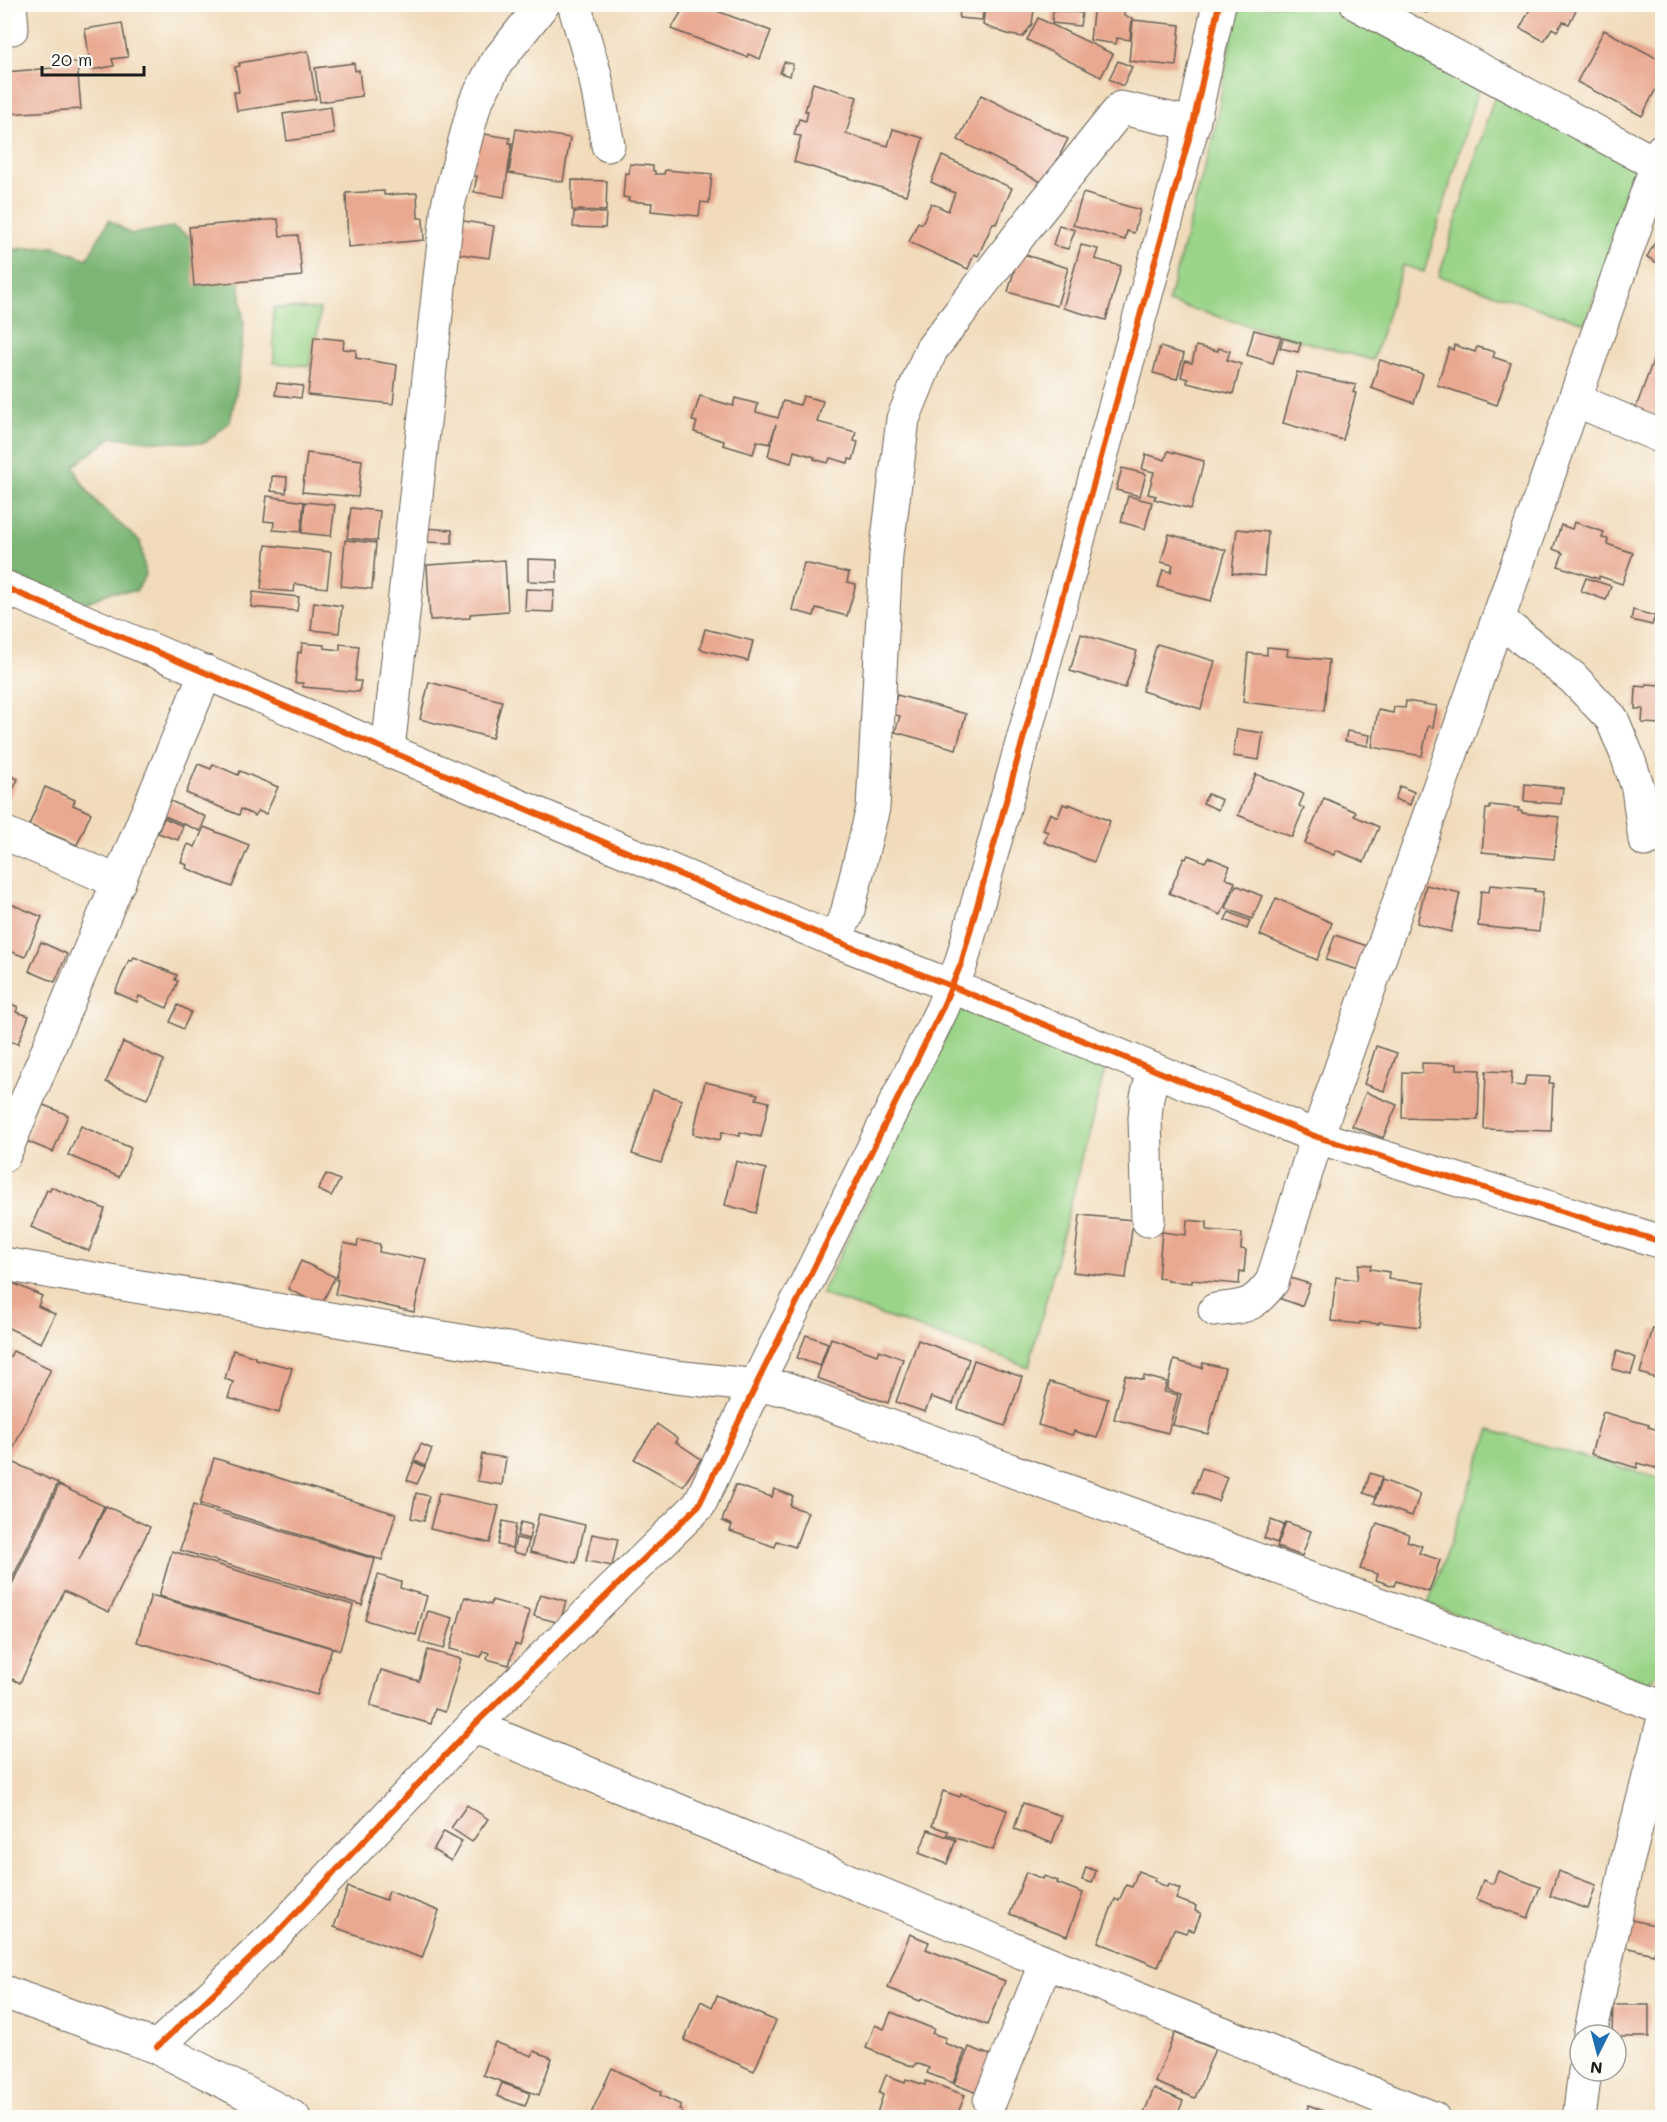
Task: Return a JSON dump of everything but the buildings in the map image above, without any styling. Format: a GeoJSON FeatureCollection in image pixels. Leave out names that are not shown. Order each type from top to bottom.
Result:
{"type":"FeatureCollection","features":[{"type":"Feature","properties":{"kind":"street"},"geometry":{"type":"LineString","coordinates":[[388,750],[448,205],[475,103],[496,63],[543,4]]}},
{"type":"Feature","properties":{"kind":"street"},"geometry":{"type":"LineString","coordinates":[[574,4],[595,75],[608,145]]}},
{"type":"Feature","properties":{"kind":"street"},"geometry":{"type":"LineString","coordinates":[[157,2047],[273,1937],[473,1726],[699,1505],[941,1011],[964,952],[1193,124],[1219,4]]}},
{"type":"Feature","properties":{"kind":"street"},"geometry":{"type":"LineString","coordinates":[[1215,1310],[1244,1306],[1259,1299],[1272,1282],[1317,1137],[1661,160],[1357,4]]}},
{"type":"Feature","properties":{"kind":"street"},"geometry":{"type":"LineString","coordinates":[[834,940],[847,914],[873,808],[886,555],[903,419],[931,350],[1121,108],[1193,124]]}},
{"type":"Feature","properties":{"kind":"street"},"geometry":{"type":"LineString","coordinates":[[1576,400],[1662,437]]}},
{"type":"Feature","properties":{"kind":"street"},"geometry":{"type":"LineString","coordinates":[[4,587],[834,940],[1317,1137],[1662,1242]]}},
{"type":"Feature","properties":{"kind":"street"},"geometry":{"type":"LineString","coordinates":[[1498,620],[1574,678],[1612,719],[1628,755],[1654,837]]}},
{"type":"Feature","properties":{"kind":"street"},"geometry":{"type":"LineString","coordinates":[[4,1155],[206,672]]}},
{"type":"Feature","properties":{"kind":"street"},"geometry":{"type":"LineString","coordinates":[[4,833],[118,882]]}},
{"type":"Feature","properties":{"kind":"street"},"geometry":{"type":"LineString","coordinates":[[1148,1220],[1145,1118],[1147,1097],[1155,1070]]}},
{"type":"Feature","properties":{"kind":"street"},"geometry":{"type":"LineString","coordinates":[[4,1264],[675,1377],[787,1389],[1662,1707]]}},
{"type":"Feature","properties":{"kind":"street"},"geometry":{"type":"LineString","coordinates":[[473,1726],[1046,1962],[1433,2118]]}},
{"type":"Feature","properties":{"kind":"street"},"geometry":{"type":"LineString","coordinates":[[1593,2023],[1650,1823],[1662,1726]]}},
{"type":"Feature","properties":{"kind":"street"},"geometry":{"type":"LineString","coordinates":[[990,2101],[1046,1962]]}},
{"type":"Feature","properties":{"kind":"street"},"geometry":{"type":"LineString","coordinates":[[4,1992],[157,2047],[294,2118]]}},
{"type":"Feature","properties":{"kind":"street"},"geometry":{"type":"LineString","coordinates":[[1579,2118],[1583,2083]]}},
{"type":"Feature","properties":{"kind":"green space"},"geometry":{"type":"Polygon","coordinates":[[[1237,5],[1331,5],[1479,86],[1424,272],[1403,265],[1373,360],[1168,302],[1214,133],[1237,5]]]}},
{"type":"Feature","properties":{"kind":"green space"},"geometry":{"type":"Polygon","coordinates":[[[1497,94],[1634,167],[1636,178],[1585,323],[1439,276],[1497,94]]]}},
{"type":"Feature","properties":{"kind":"green space"},"geometry":{"type":"Polygon","coordinates":[[[109,220],[131,234],[173,227],[205,245],[239,279],[244,324],[238,383],[230,422],[205,443],[112,437],[74,466],[93,498],[140,541],[146,575],[136,591],[111,592],[83,604],[5,572],[5,251],[55,247],[87,259],[109,220]]]}},
{"type":"Feature","properties":{"kind":"green space"},"geometry":{"type":"Polygon","coordinates":[[[273,308],[320,309],[317,337],[313,337],[310,366],[274,363],[273,308]]]}},
{"type":"Feature","properties":{"kind":"green space"},"geometry":{"type":"Polygon","coordinates":[[[961,1006],[1105,1069],[1029,1367],[821,1294],[961,1006]]]}},
{"type":"Feature","properties":{"kind":"green space"},"geometry":{"type":"Polygon","coordinates":[[[1490,1430],[1662,1479],[1662,1653],[1658,1671],[1650,1681],[1645,1682],[1428,1604],[1490,1430]]]}},
{"type":"Feature","properties":{"kind":"cycle path"},"geometry":{"type":"LineString","coordinates":[[157,2047],[273,1937],[473,1726],[699,1505],[941,1011],[961,964],[1193,124],[1219,4]]}},
{"type":"Feature","properties":{"kind":"cycle path"},"geometry":{"type":"LineString","coordinates":[[4,587],[834,940],[1317,1137],[1662,1242]]}}]}
